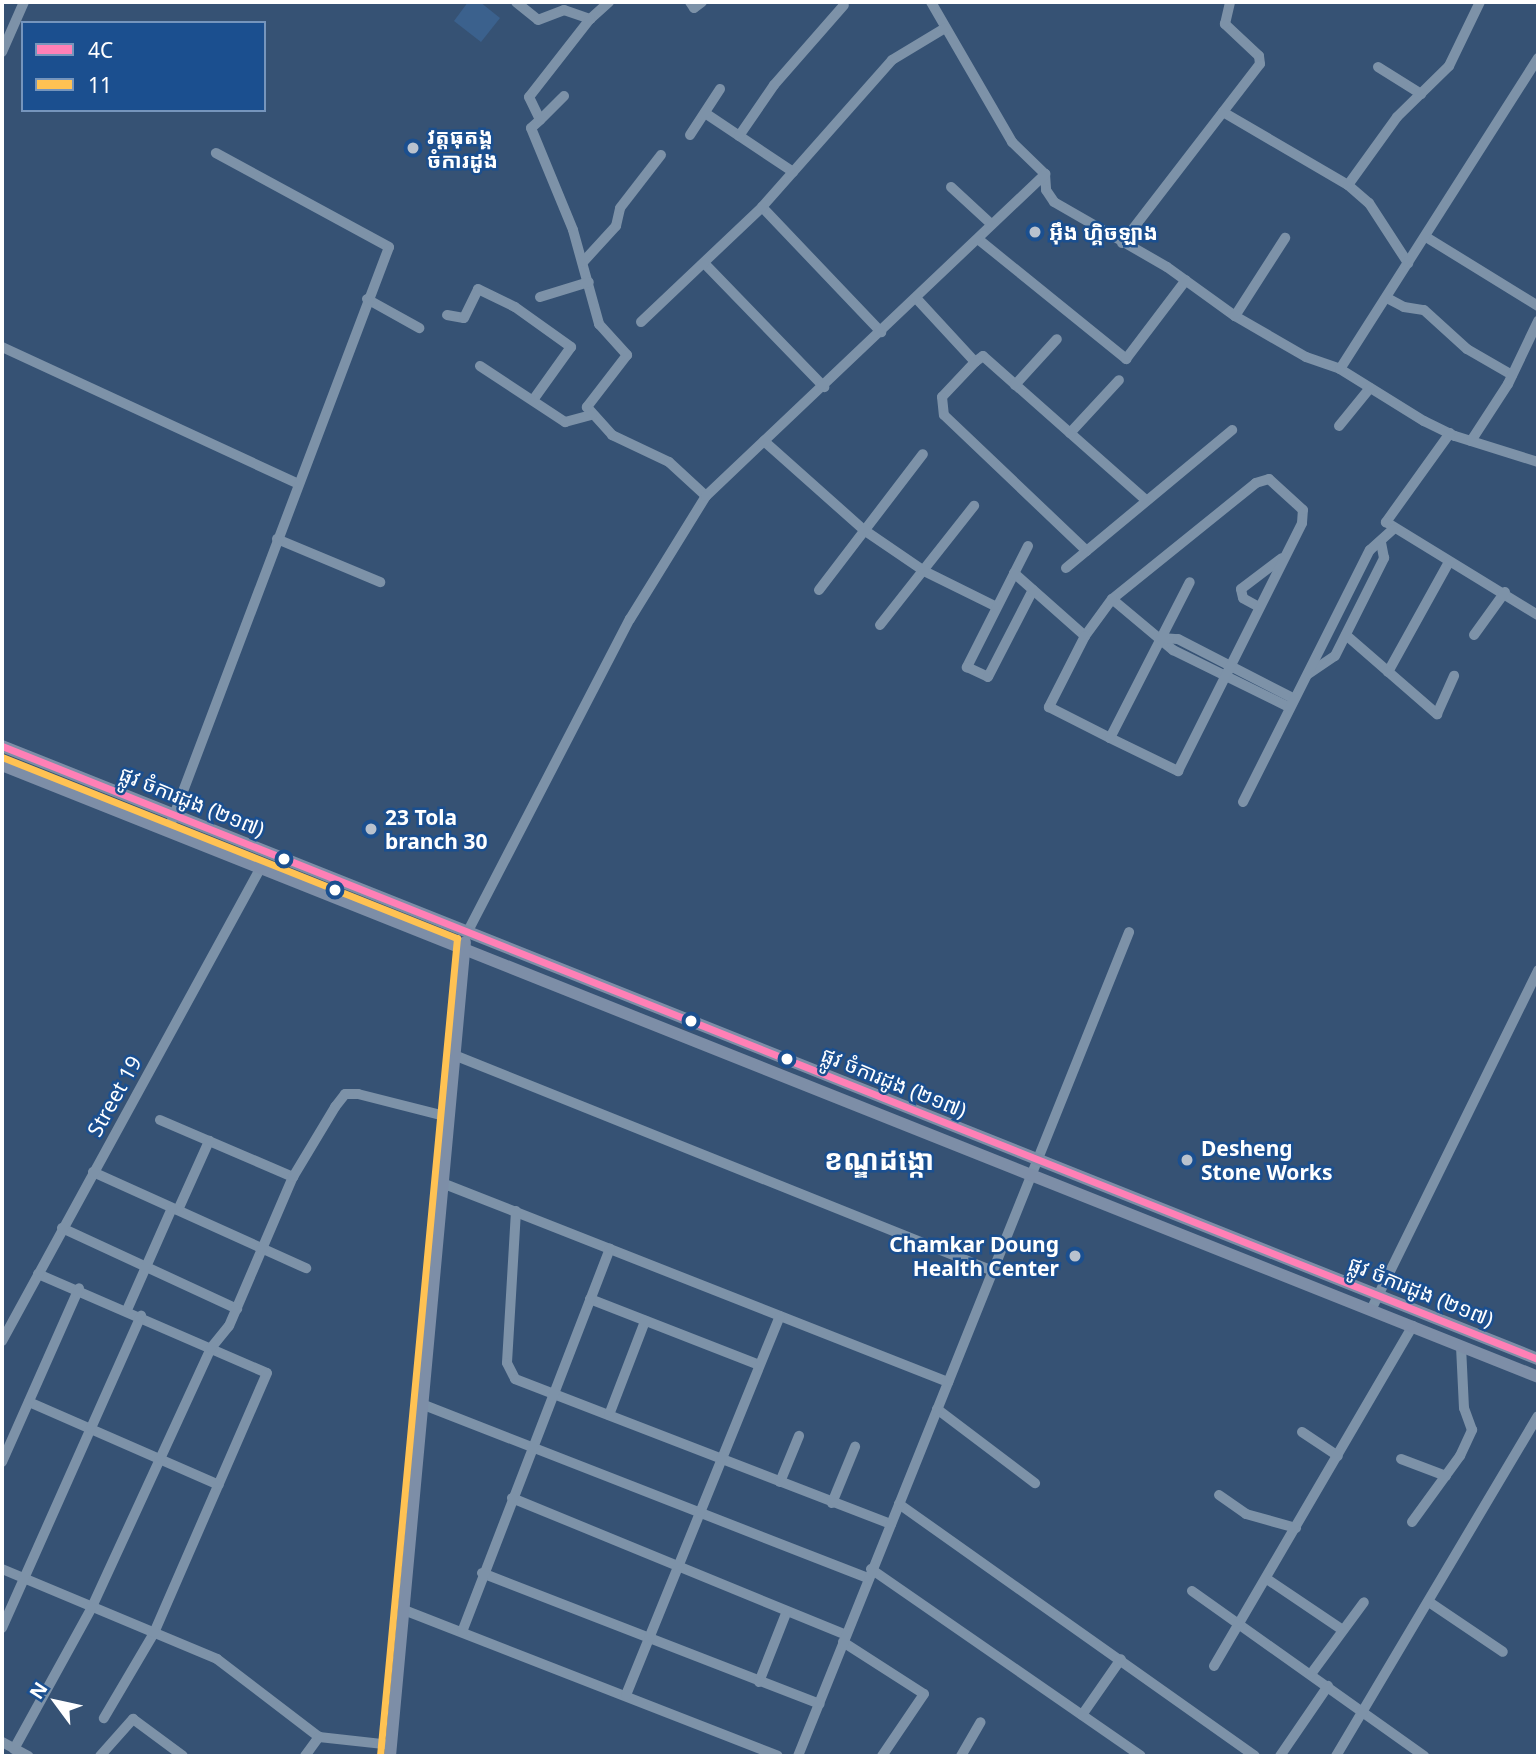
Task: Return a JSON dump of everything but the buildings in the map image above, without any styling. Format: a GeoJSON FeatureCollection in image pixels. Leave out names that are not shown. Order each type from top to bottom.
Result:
{"type":"FeatureCollection","features":[{"type":"Feature","properties":{"kind":"main road","name":"ផ្លូវ ចំការដូង (២១៧)"},"geometry":{"type":"LineString","coordinates":[[2,746],[1538,1359]]}},
{"type":"Feature","properties":{"kind":"main road","name":"ផ្លូវ ចំការដូង (២១៧)"},"geometry":{"type":"LineString","coordinates":[[2,765],[1538,1377]]}},
{"type":"Feature","properties":{"kind":"main road"},"geometry":{"type":"LineString","coordinates":[[390,1751],[464,949],[468,931]]}},
{"type":"Feature","properties":{"kind":"street"},"geometry":{"type":"LineString","coordinates":[[2,52],[24,2]]}},
{"type":"Feature","properties":{"kind":"street"},"geometry":{"type":"LineString","coordinates":[[516,2],[538,20],[564,10],[590,19]]}},
{"type":"Feature","properties":{"kind":"street"},"geometry":{"type":"LineString","coordinates":[[540,120],[529,97],[590,19],[609,2]]}},
{"type":"Feature","properties":{"kind":"street"},"geometry":{"type":"LineString","coordinates":[[690,2],[694,8],[702,2]]}},
{"type":"Feature","properties":{"kind":"street"},"geometry":{"type":"LineString","coordinates":[[931,2],[1012,142],[1045,174],[1046,190],[1054,202],[1186,280],[1235,316],[1306,357],[1340,369],[1450,433],[1538,462]]}},
{"type":"Feature","properties":{"kind":"street"},"geometry":{"type":"LineString","coordinates":[[1122,243],[1262,60],[1225,24],[1230,2]]}},
{"type":"Feature","properties":{"kind":"street"},"geometry":{"type":"LineString","coordinates":[[1348,185],[1397,117],[1449,66],[1480,2]]}},
{"type":"Feature","properties":{"kind":"street"},"geometry":{"type":"LineString","coordinates":[[739,136],[774,85],[844,5]]}},
{"type":"Feature","properties":{"kind":"street"},"geometry":{"type":"LineString","coordinates":[[641,322],[762,207],[892,60],[946,28]]}},
{"type":"Feature","properties":{"kind":"street"},"geometry":{"type":"LineString","coordinates":[[1340,369],[1538,58]]}},
{"type":"Feature","properties":{"kind":"street"},"geometry":{"type":"LineString","coordinates":[[1378,67],[1421,94]]}},
{"type":"Feature","properties":{"kind":"street"},"geometry":{"type":"LineString","coordinates":[[690,135],[720,89]]}},
{"type":"Feature","properties":{"kind":"street"},"geometry":{"type":"LineString","coordinates":[[564,96],[531,128],[583,262],[599,324],[627,355],[587,402],[592,415],[612,435],[669,462],[706,496]]}},
{"type":"Feature","properties":{"kind":"street"},"geometry":{"type":"LineString","coordinates":[[1223,112],[1348,185],[1369,202],[1408,263]]}},
{"type":"Feature","properties":{"kind":"street"},"geometry":{"type":"LineString","coordinates":[[705,113],[793,172]]}},
{"type":"Feature","properties":{"kind":"street"},"geometry":{"type":"LineString","coordinates":[[168,831],[297,483],[389,247],[216,153]]}},
{"type":"Feature","properties":{"kind":"street"},"geometry":{"type":"LineString","coordinates":[[583,262],[616,226],[620,208],[661,155]]}},
{"type":"Feature","properties":{"kind":"street"},"geometry":{"type":"LineString","coordinates":[[468,931],[630,619],[706,496],[978,239],[990,223],[1045,174]]}},
{"type":"Feature","properties":{"kind":"street"},"geometry":{"type":"LineString","coordinates":[[951,187],[990,223]]}},
{"type":"Feature","properties":{"kind":"street"},"geometry":{"type":"LineString","coordinates":[[762,207],[881,332]]}},
{"type":"Feature","properties":{"kind":"street"},"geometry":{"type":"LineString","coordinates":[[1426,237],[1538,306]]}},
{"type":"Feature","properties":{"kind":"street"},"geometry":{"type":"LineString","coordinates":[[1235,316],[1285,238]]}},
{"type":"Feature","properties":{"kind":"street"},"geometry":{"type":"LineString","coordinates":[[978,239],[1126,359],[1186,280]]}},
{"type":"Feature","properties":{"kind":"street"},"geometry":{"type":"LineString","coordinates":[[704,263],[824,387]]}},
{"type":"Feature","properties":{"kind":"street"},"geometry":{"type":"LineString","coordinates":[[540,297],[589,282]]}},
{"type":"Feature","properties":{"kind":"street"},"geometry":{"type":"LineString","coordinates":[[447,316],[464,318],[478,289],[515,307],[571,347],[533,400]]}},
{"type":"Feature","properties":{"kind":"street"},"geometry":{"type":"LineString","coordinates":[[916,298],[975,362]]}},
{"type":"Feature","properties":{"kind":"street"},"geometry":{"type":"LineString","coordinates":[[1387,298],[1404,307],[1424,310],[1467,349],[1512,375]]}},
{"type":"Feature","properties":{"kind":"street"},"geometry":{"type":"LineString","coordinates":[[367,299],[419,328]]}},
{"type":"Feature","properties":{"kind":"street"},"geometry":{"type":"LineString","coordinates":[[1471,441],[1512,375],[1538,321]]}},
{"type":"Feature","properties":{"kind":"street"},"geometry":{"type":"LineString","coordinates":[[1015,385],[1057,339]]}},
{"type":"Feature","properties":{"kind":"street"},"geometry":{"type":"LineString","coordinates":[[2,346],[297,483]]}},
{"type":"Feature","properties":{"kind":"street"},"geometry":{"type":"LineString","coordinates":[[1087,551],[944,415],[942,397],[975,362],[983,356],[1146,500]]}},
{"type":"Feature","properties":{"kind":"street"},"geometry":{"type":"LineString","coordinates":[[480,366],[565,422],[592,415]]}},
{"type":"Feature","properties":{"kind":"street"},"geometry":{"type":"LineString","coordinates":[[1070,433],[1119,380]]}},
{"type":"Feature","properties":{"kind":"street"},"geometry":{"type":"LineString","coordinates":[[1339,426],[1370,388]]}},
{"type":"Feature","properties":{"kind":"street"},"geometry":{"type":"LineString","coordinates":[[1066,568],[1232,430]]}},
{"type":"Feature","properties":{"kind":"street"},"geometry":{"type":"LineString","coordinates":[[1450,433],[1418,484],[1387,517],[1393,529],[1505,592],[1538,614]]}},
{"type":"Feature","properties":{"kind":"street"},"geometry":{"type":"LineString","coordinates":[[764,441],[864,530],[924,570],[997,607]]}},
{"type":"Feature","properties":{"kind":"street"},"geometry":{"type":"LineString","coordinates":[[819,590],[923,454]]}},
{"type":"Feature","properties":{"kind":"street"},"geometry":{"type":"LineString","coordinates":[[1264,478],[1304,511],[1286,555],[1178,771],[1049,707],[1085,636],[1112,599],[1264,478]]}},
{"type":"Feature","properties":{"kind":"street"},"geometry":{"type":"LineString","coordinates":[[880,625],[974,506]]}},
{"type":"Feature","properties":{"kind":"street"},"geometry":{"type":"LineString","coordinates":[[1243,802],[1370,550],[1381,543],[1393,529]]}},
{"type":"Feature","properties":{"kind":"street"},"geometry":{"type":"LineString","coordinates":[[277,539],[380,582]]}},
{"type":"Feature","properties":{"kind":"street"},"geometry":{"type":"LineString","coordinates":[[1307,675],[1335,656],[1384,558],[1381,543]]}},
{"type":"Feature","properties":{"kind":"street"},"geometry":{"type":"LineString","coordinates":[[1028,545],[967,667],[988,677],[1033,590]]}},
{"type":"Feature","properties":{"kind":"street"},"geometry":{"type":"LineString","coordinates":[[1259,607],[1243,598],[1241,589],[1286,555]]}},
{"type":"Feature","properties":{"kind":"street"},"geometry":{"type":"LineString","coordinates":[[1388,672],[1449,562]]}},
{"type":"Feature","properties":{"kind":"street"},"geometry":{"type":"LineString","coordinates":[[1014,573],[1085,636]]}},
{"type":"Feature","properties":{"kind":"street"},"geometry":{"type":"LineString","coordinates":[[1110,738],[1190,582]]}},
{"type":"Feature","properties":{"kind":"street"},"geometry":{"type":"LineString","coordinates":[[1474,635],[1505,592]]}},
{"type":"Feature","properties":{"kind":"street"},"geometry":{"type":"LineString","coordinates":[[1112,599],[1162,638],[1173,650],[1291,703]]}},
{"type":"Feature","properties":{"kind":"street"},"geometry":{"type":"LineString","coordinates":[[1346,635],[1437,715],[1454,676]]}},
{"type":"Feature","properties":{"kind":"street","name":"Street 19"},"geometry":{"type":"LineString","coordinates":[[2,1341],[260,869]]}},
{"type":"Feature","properties":{"kind":"street"},"geometry":{"type":"LineString","coordinates":[[804,1755],[820,1704],[869,1574],[1129,932]]}},
{"type":"Feature","properties":{"kind":"street"},"geometry":{"type":"LineString","coordinates":[[1371,1310],[1538,970]]}},
{"type":"Feature","properties":{"kind":"street"},"geometry":{"type":"LineString","coordinates":[[454,1055],[993,1270]]}},
{"type":"Feature","properties":{"kind":"street"},"geometry":{"type":"LineString","coordinates":[[14,1749],[91,1609],[211,1348],[237,1309],[293,1177],[345,1094],[449,1117]]}},
{"type":"Feature","properties":{"kind":"street"},"geometry":{"type":"LineString","coordinates":[[160,1120],[293,1177]]}},
{"type":"Feature","properties":{"kind":"street"},"geometry":{"type":"LineString","coordinates":[[127,1310],[209,1141]]}},
{"type":"Feature","properties":{"kind":"street"},"geometry":{"type":"LineString","coordinates":[[93,1172],[306,1268]]}},
{"type":"Feature","properties":{"kind":"street"},"geometry":{"type":"LineString","coordinates":[[442,1183],[948,1382]]}},
{"type":"Feature","properties":{"kind":"street"},"geometry":{"type":"LineString","coordinates":[[516,1211],[508,1372],[554,1393],[891,1524]]}},
{"type":"Feature","properties":{"kind":"street"},"geometry":{"type":"LineString","coordinates":[[62,1228],[237,1309]]}},
{"type":"Feature","properties":{"kind":"street"},"geometry":{"type":"LineString","coordinates":[[462,1632],[482,1573],[610,1249]]}},
{"type":"Feature","properties":{"kind":"street"},"geometry":{"type":"LineString","coordinates":[[38,1274],[79,1289],[267,1373],[154,1633],[104,1718]]}},
{"type":"Feature","properties":{"kind":"street"},"geometry":{"type":"LineString","coordinates":[[2,1462],[79,1289]]}},
{"type":"Feature","properties":{"kind":"street"},"geometry":{"type":"LineString","coordinates":[[590,1299],[759,1365]]}},
{"type":"Feature","properties":{"kind":"street"},"geometry":{"type":"LineString","coordinates":[[625,1695],[702,1514],[780,1315]]}},
{"type":"Feature","properties":{"kind":"street"},"geometry":{"type":"LineString","coordinates":[[2,1628],[141,1316]]}},
{"type":"Feature","properties":{"kind":"street"},"geometry":{"type":"LineString","coordinates":[[610,1415],[645,1321]]}},
{"type":"Feature","properties":{"kind":"street"},"geometry":{"type":"LineString","coordinates":[[1214,1666],[1413,1326]]}},
{"type":"Feature","properties":{"kind":"street"},"geometry":{"type":"LineString","coordinates":[[1412,1522],[1446,1476],[1472,1430],[1464,1408],[1461,1346]]}},
{"type":"Feature","properties":{"kind":"street"},"geometry":{"type":"LineString","coordinates":[[29,1402],[219,1485]]}},
{"type":"Feature","properties":{"kind":"street"},"geometry":{"type":"LineString","coordinates":[[424,1405],[702,1514],[869,1574],[1141,1756]]}},
{"type":"Feature","properties":{"kind":"street"},"geometry":{"type":"LineString","coordinates":[[937,1409],[1035,1483]]}},
{"type":"Feature","properties":{"kind":"street"},"geometry":{"type":"LineString","coordinates":[[1336,1756],[1538,1416]]}},
{"type":"Feature","properties":{"kind":"street"},"geometry":{"type":"LineString","coordinates":[[1302,1432],[1338,1456]]}},
{"type":"Feature","properties":{"kind":"street"},"geometry":{"type":"LineString","coordinates":[[780,1482],[799,1436]]}},
{"type":"Feature","properties":{"kind":"street"},"geometry":{"type":"LineString","coordinates":[[832,1503],[855,1447]]}},
{"type":"Feature","properties":{"kind":"street"},"geometry":{"type":"LineString","coordinates":[[1401,1459],[1446,1476]]}},
{"type":"Feature","properties":{"kind":"street"},"geometry":{"type":"LineString","coordinates":[[1219,1496],[1246,1514],[1296,1528]]}},
{"type":"Feature","properties":{"kind":"street"},"geometry":{"type":"LineString","coordinates":[[512,1498],[787,1611],[845,1638],[924,1694],[882,1756]]}},
{"type":"Feature","properties":{"kind":"street"},"geometry":{"type":"LineString","coordinates":[[899,1504],[1255,1756]]}},
{"type":"Feature","properties":{"kind":"street"},"geometry":{"type":"LineString","coordinates":[[2,1569],[91,1609],[217,1659],[319,1737],[390,1751]]}},
{"type":"Feature","properties":{"kind":"street"},"geometry":{"type":"LineString","coordinates":[[482,1573],[820,1704]]}},
{"type":"Feature","properties":{"kind":"street"},"geometry":{"type":"LineString","coordinates":[[1266,1579],[1341,1629]]}},
{"type":"Feature","properties":{"kind":"street"},"geometry":{"type":"LineString","coordinates":[[1192,1591],[1424,1756]]}},
{"type":"Feature","properties":{"kind":"street"},"geometry":{"type":"LineString","coordinates":[[1311,1675],[1341,1629],[1364,1602]]}},
{"type":"Feature","properties":{"kind":"street"},"geometry":{"type":"LineString","coordinates":[[1429,1602],[1503,1652]]}},
{"type":"Feature","properties":{"kind":"street"},"geometry":{"type":"LineString","coordinates":[[404,1609],[778,1756]]}},
{"type":"Feature","properties":{"kind":"street"},"geometry":{"type":"LineString","coordinates":[[759,1682],[787,1611]]}},
{"type":"Feature","properties":{"kind":"street"},"geometry":{"type":"LineString","coordinates":[[1082,1715],[1121,1659]]}},
{"type":"Feature","properties":{"kind":"street"},"geometry":{"type":"LineString","coordinates":[[1280,1756],[1328,1686]]}},
{"type":"Feature","properties":{"kind":"street"},"geometry":{"type":"LineString","coordinates":[[100,1756],[133,1719],[183,1756]]}},
{"type":"Feature","properties":{"kind":"street"},"geometry":{"type":"LineString","coordinates":[[961,1756],[981,1722]]}},
{"type":"Feature","properties":{"kind":"street"},"geometry":{"type":"LineString","coordinates":[[305,1756],[319,1737]]}},
{"type":"Feature","properties":{"kind":"street"},"geometry":{"type":"LineString","coordinates":[[2,1742],[28,1756]]}},
{"type":"Feature","properties":{"kind":"water"},"geometry":{"type":"Polygon","coordinates":[[[468,2],[480,2],[500,18],[481,42],[454,21],[468,2]]]}},
{"type":"Feature","properties":{"kind":"transit line","name":"4C"},"geometry":{"type":"LineString","coordinates":[[2,746],[1538,1359]]}},
{"type":"Feature","properties":{"kind":"transit line","name":"11"},"geometry":{"type":"LineString","coordinates":[[2,757],[457,938],[380,1755]]}},
{"type":"Feature","properties":{"kind":"place","name":"វត្តធុតង្គ ចំការដូង"},"geometry":{"type":"Point","coordinates":[413,148]}},
{"type":"Feature","properties":{"kind":"place","name":"អ៊ឹង ហ្គិចឡាង"},"geometry":{"type":"Point","coordinates":[1035,232]}},
{"type":"Feature","properties":{"kind":"place","name":"23 Tola branch 30"},"geometry":{"type":"Point","coordinates":[371,829]}},
{"type":"Feature","properties":{"kind":"place","name":"Desheng Stone Works"},"geometry":{"type":"Point","coordinates":[1187,1160]}},
{"type":"Feature","properties":{"kind":"place","name":"Chamkar Doung Health Center"},"geometry":{"type":"Point","coordinates":[1075,1256]}},
{"type":"Feature","properties":{"kind":"district","name":"ខណ្ឌដង្កោ"},"geometry":{"type":"Point","coordinates":[879,1159]}}]}
